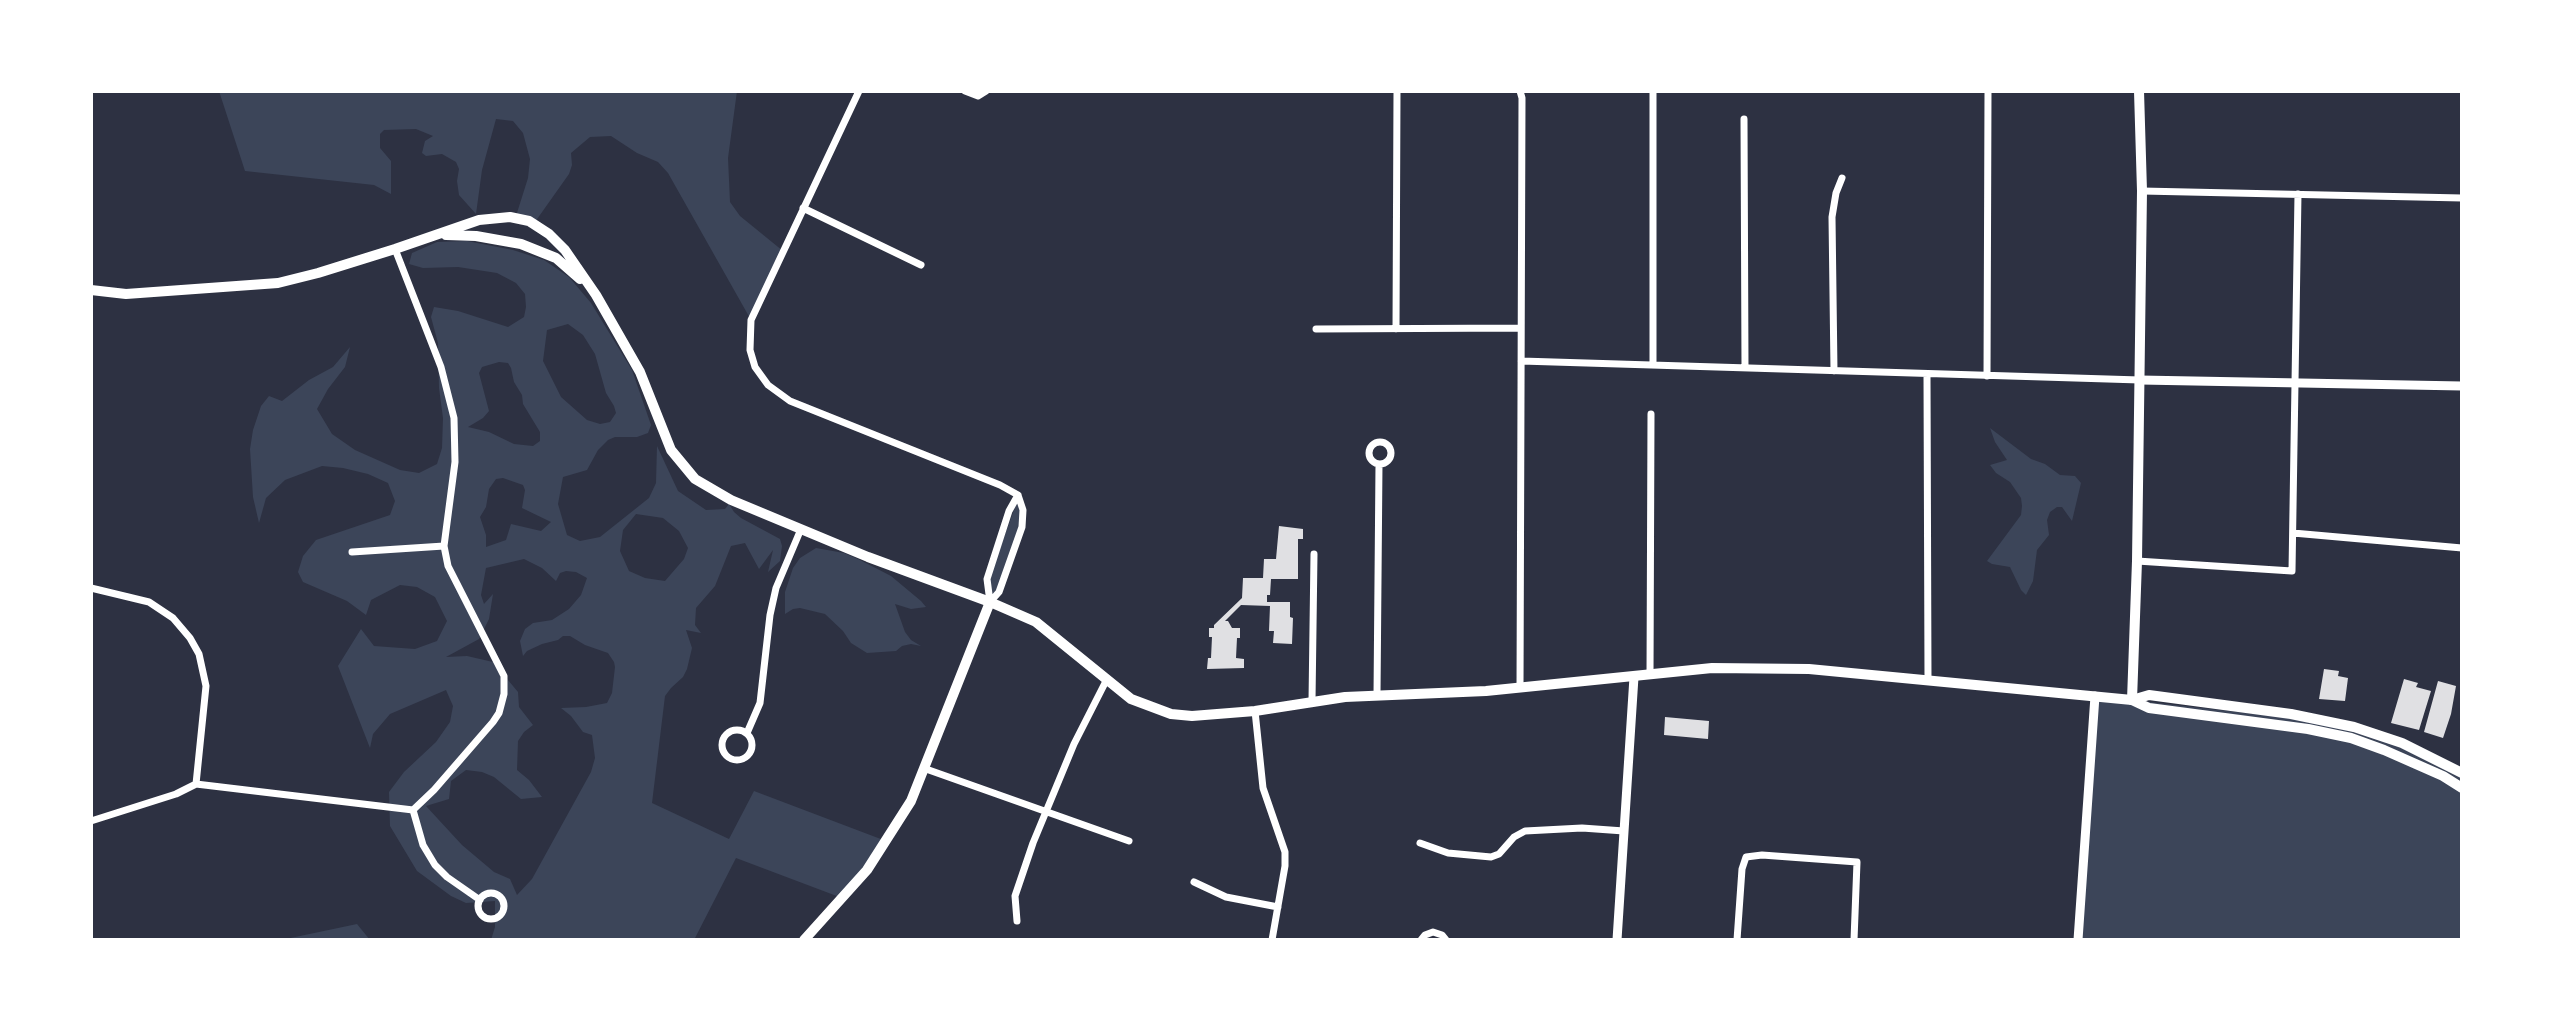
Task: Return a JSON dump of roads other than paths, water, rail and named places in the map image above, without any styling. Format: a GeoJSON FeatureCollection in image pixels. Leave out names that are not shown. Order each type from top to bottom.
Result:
{"type":"FeatureCollection","features":[{"type":"Feature","properties":{"kind":"main road"},"geometry":{"type":"LineString","coordinates":[[2132,700],[2143,191],[2139,91]]}},
{"type":"Feature","properties":{"kind":"main road"},"geometry":{"type":"LineString","coordinates":[[91,290],[125,294],[278,283],[395,249],[479,220],[510,217],[529,221],[549,234],[565,250],[596,295],[640,372],[671,450],[695,479],[710,490],[801,530],[942,586],[990,602],[1035,622],[1131,699],[1171,714],[1192,716],[1377,695],[1520,688],[1712,668],[1763,667],[2095,696],[2132,700],[2149,708],[2263,721],[2351,738],[2431,771],[2462,788]]}},
{"type":"Feature","properties":{"kind":"main road"},"geometry":{"type":"LineString","coordinates":[[442,234],[476,236],[521,244],[556,258],[596,295]]}},
{"type":"Feature","properties":{"kind":"main road"},"geometry":{"type":"LineString","coordinates":[[804,940],[867,870],[906,810],[926,769],[990,602]]}},
{"type":"Feature","properties":{"kind":"main road"},"geometry":{"type":"LineString","coordinates":[[2132,700],[2149,695],[2264,710],[2354,727],[2402,743],[2462,773]]}},
{"type":"Feature","properties":{"kind":"street"},"geometry":{"type":"LineString","coordinates":[[859,91],[751,320],[750,350],[755,367],[768,385],[790,401],[1000,485],[1018,495],[1023,510],[1022,527],[999,592],[990,602]]}},
{"type":"Feature","properties":{"kind":"street"},"geometry":{"type":"LineString","coordinates":[[965,91],[973,96],[986,91]]}},
{"type":"Feature","properties":{"kind":"street"},"geometry":{"type":"LineString","coordinates":[[1396,329],[1397,91]]}},
{"type":"Feature","properties":{"kind":"street"},"geometry":{"type":"LineString","coordinates":[[1520,91],[1520,688]]}},
{"type":"Feature","properties":{"kind":"street"},"geometry":{"type":"LineString","coordinates":[[1653,91],[1653,365]]}},
{"type":"Feature","properties":{"kind":"street"},"geometry":{"type":"LineString","coordinates":[[1987,376],[1988,91]]}},
{"type":"Feature","properties":{"kind":"street"},"geometry":{"type":"LineString","coordinates":[[1744,119],[1745,368]]}},
{"type":"Feature","properties":{"kind":"street"},"geometry":{"type":"LineString","coordinates":[[1834,371],[1832,217],[1842,178]]}},
{"type":"Feature","properties":{"kind":"street"},"geometry":{"type":"LineString","coordinates":[[2143,191],[2462,198]]}},
{"type":"Feature","properties":{"kind":"street"},"geometry":{"type":"LineString","coordinates":[[2137,561],[2292,571],[2298,194]]}},
{"type":"Feature","properties":{"kind":"street"},"geometry":{"type":"LineString","coordinates":[[803,208],[921,265]]}},
{"type":"Feature","properties":{"kind":"street"},"geometry":{"type":"LineString","coordinates":[[395,249],[441,367],[454,418],[455,462],[444,546],[448,566],[504,676],[504,694],[499,713],[493,722],[413,810]]}},
{"type":"Feature","properties":{"kind":"street"},"geometry":{"type":"LineString","coordinates":[[1317,329],[1521,328]]}},
{"type":"Feature","properties":{"kind":"street"},"geometry":{"type":"LineString","coordinates":[[1521,362],[1927,375],[2462,386]]}},
{"type":"Feature","properties":{"kind":"street"},"geometry":{"type":"LineString","coordinates":[[1927,375],[1928,680]]}},
{"type":"Feature","properties":{"kind":"street"},"geometry":{"type":"LineString","coordinates":[[1650,675],[1651,415]]}},
{"type":"Feature","properties":{"kind":"street"},"geometry":{"type":"LineString","coordinates":[[1377,695],[1379,464]]}},
{"type":"Feature","properties":{"kind":"street"},"geometry":{"type":"LineString","coordinates":[[990,602],[987,579],[1009,511],[1018,495]]}},
{"type":"Feature","properties":{"kind":"street"},"geometry":{"type":"LineString","coordinates":[[747,733],[760,704],[770,615],[776,588],[801,530]]}},
{"type":"Feature","properties":{"kind":"street"},"geometry":{"type":"LineString","coordinates":[[2293,533],[2462,548]]}},
{"type":"Feature","properties":{"kind":"street"},"geometry":{"type":"LineString","coordinates":[[352,552],[444,546]]}},
{"type":"Feature","properties":{"kind":"street"},"geometry":{"type":"LineString","coordinates":[[1312,701],[1314,554]]}},
{"type":"Feature","properties":{"kind":"street"},"geometry":{"type":"LineString","coordinates":[[91,588],[149,602],[173,618],[199,654],[206,686],[196,784]]}},
{"type":"Feature","properties":{"kind":"street"},"geometry":{"type":"LineString","coordinates":[[1617,940],[1634,677]]}},
{"type":"Feature","properties":{"kind":"street"},"geometry":{"type":"LineString","coordinates":[[1017,921],[1015,896],[1033,843],[1074,744],[1106,681]]}},
{"type":"Feature","properties":{"kind":"street"},"geometry":{"type":"LineString","coordinates":[[2078,940],[2095,696]]}},
{"type":"Feature","properties":{"kind":"street"},"geometry":{"type":"LineString","coordinates":[[1255,710],[1263,788],[1285,852],[1272,940]]}},
{"type":"Feature","properties":{"kind":"street"},"geometry":{"type":"LineString","coordinates":[[738,729],[747,733],[752,742],[747,757],[737,760],[727,756],[722,743],[725,735],[738,729]]}},
{"type":"Feature","properties":{"kind":"street"},"geometry":{"type":"LineString","coordinates":[[926,769],[1129,841]]}},
{"type":"Feature","properties":{"kind":"street"},"geometry":{"type":"LineString","coordinates":[[91,821],[196,784],[413,810]]}},
{"type":"Feature","properties":{"kind":"street"},"geometry":{"type":"LineString","coordinates":[[413,810],[423,845],[435,865],[447,877],[480,900]]}},
{"type":"Feature","properties":{"kind":"street"},"geometry":{"type":"LineString","coordinates":[[1420,843],[1448,853],[1491,858],[1499,854],[1514,836],[1525,831],[1582,828],[1624,831]]}},
{"type":"Feature","properties":{"kind":"street"},"geometry":{"type":"LineString","coordinates":[[1737,940],[1742,869],[1746,858],[1762,855],[1857,862],[1854,940]]}},
{"type":"Feature","properties":{"kind":"street"},"geometry":{"type":"LineString","coordinates":[[1194,882],[1226,897],[1278,907]]}},
{"type":"Feature","properties":{"kind":"street"},"geometry":{"type":"LineString","coordinates":[[1421,940],[1433,932],[1442,935],[1446,940]]}}]}
